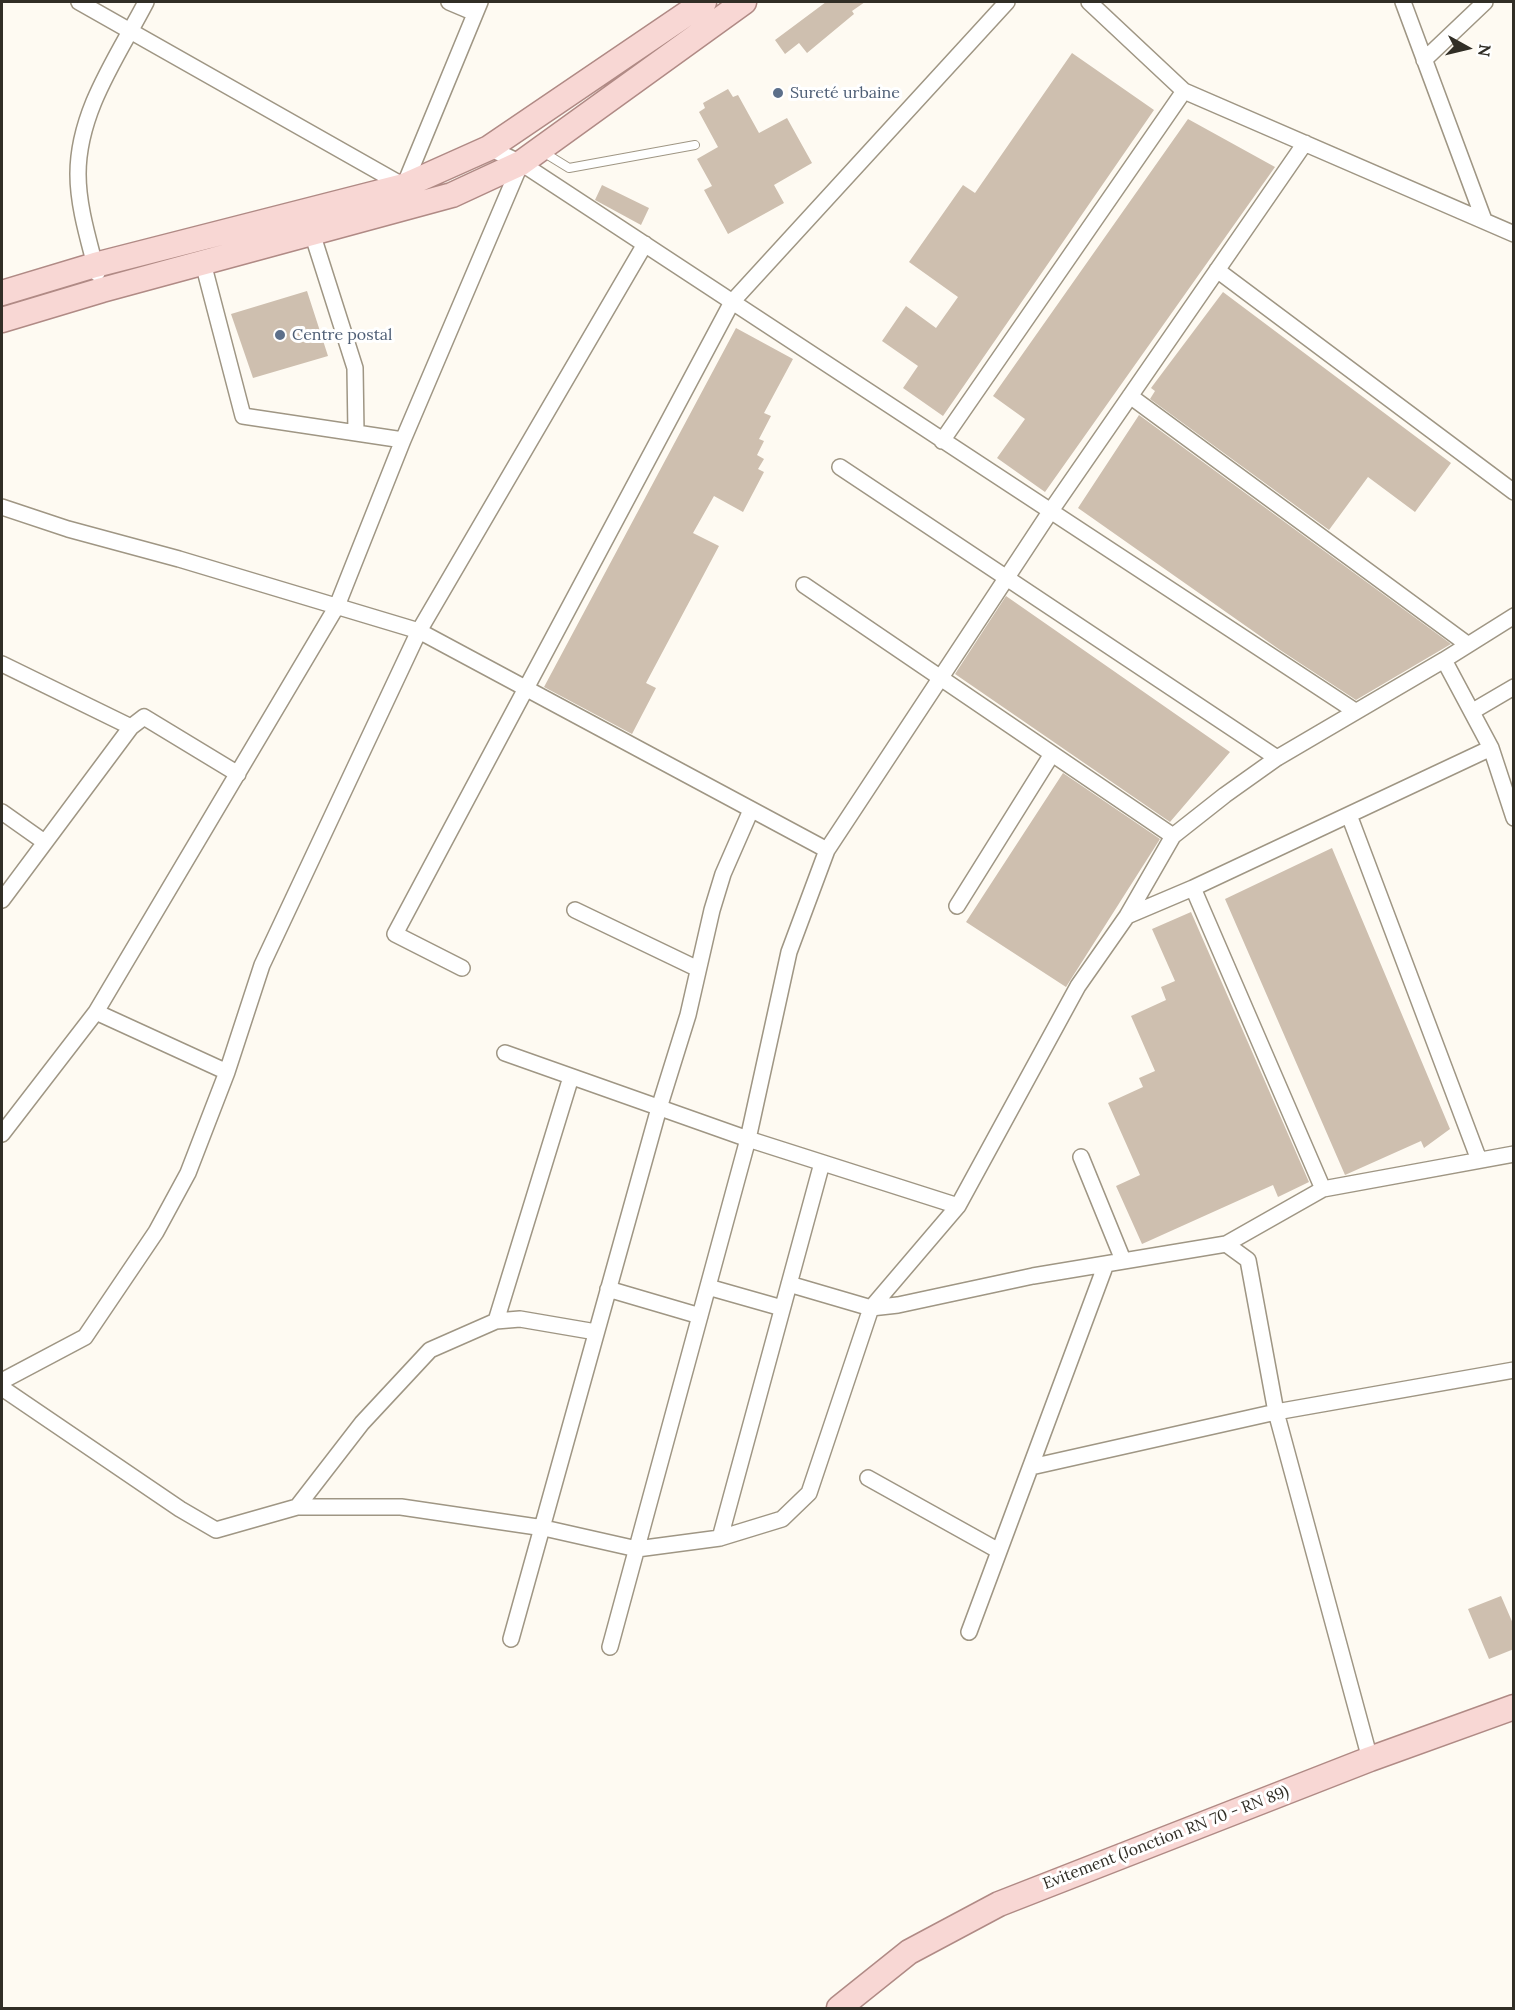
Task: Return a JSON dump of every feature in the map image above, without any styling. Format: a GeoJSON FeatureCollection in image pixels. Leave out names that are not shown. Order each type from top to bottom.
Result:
{"type":"FeatureCollection","features":[{"type":"Feature","properties":{"kind":"main road"},"geometry":{"type":"LineString","coordinates":[[2,293],[95,265],[404,186],[489,148],[704,2]]}},
{"type":"Feature","properties":{"kind":"main road"},"geometry":{"type":"LineString","coordinates":[[2,320],[102,290],[452,195],[530,157],[744,2]]}},
{"type":"Feature","properties":{"kind":"main road","name":"Evitement (Jonction RN 70 - RN 89)"},"geometry":{"type":"LineString","coordinates":[[839,2008],[909,1952],[999,1904],[1370,1759],[1514,1707]]}},
{"type":"Feature","properties":{"kind":"street"},"geometry":{"type":"LineString","coordinates":[[79,2],[404,186],[477,7],[449,2]]}},
{"type":"Feature","properties":{"kind":"street"},"geometry":{"type":"LineString","coordinates":[[102,290],[83,215],[78,174],[83,133],[97,95],[146,2]]}},
{"type":"Feature","properties":{"kind":"street"},"geometry":{"type":"LineString","coordinates":[[462,968],[395,934],[732,302],[1007,2]]}},
{"type":"Feature","properties":{"kind":"street"},"geometry":{"type":"LineString","coordinates":[[1089,2],[1184,91],[1514,234]]}},
{"type":"Feature","properties":{"kind":"street"},"geometry":{"type":"LineString","coordinates":[[1403,2],[1484,220]]}},
{"type":"Feature","properties":{"kind":"street"},"geometry":{"type":"LineString","coordinates":[[1424,60],[1485,2]]}},
{"type":"Feature","properties":{"kind":"street"},"geometry":{"type":"LineString","coordinates":[[942,441],[1184,91]]}},
{"type":"Feature","properties":{"kind":"street"},"geometry":{"type":"LineString","coordinates":[[610,1647],[748,1139],[789,952],[827,850],[1050,512],[1305,143]]}},
{"type":"Feature","properties":{"kind":"street"},"geometry":{"type":"LineString","coordinates":[[489,148],[530,157],[645,244],[1355,711]]}},
{"type":"Feature","properties":{"kind":"street"},"geometry":{"type":"LineString","coordinates":[[2,1134],[96,1012],[337,606],[403,440],[530,157]]}},
{"type":"Feature","properties":{"kind":"street"},"geometry":{"type":"LineString","coordinates":[[312,232],[355,368],[356,433]]}},
{"type":"Feature","properties":{"kind":"street"},"geometry":{"type":"LineString","coordinates":[[2,1381],[85,1338],[156,1232],[183,1182],[227,1072],[262,965],[419,631],[645,244]]}},
{"type":"Feature","properties":{"kind":"street"},"geometry":{"type":"LineString","coordinates":[[203,262],[243,416],[403,440]]}},
{"type":"Feature","properties":{"kind":"street"},"geometry":{"type":"LineString","coordinates":[[1217,270],[1514,492]]}},
{"type":"Feature","properties":{"kind":"street"},"geometry":{"type":"LineString","coordinates":[[1130,396],[1467,644]]}},
{"type":"Feature","properties":{"kind":"street"},"geometry":{"type":"LineString","coordinates":[[840,467],[1277,758]]}},
{"type":"Feature","properties":{"kind":"street"},"geometry":{"type":"LineString","coordinates":[[2,507],[68,529],[419,631],[827,850]]}},
{"type":"Feature","properties":{"kind":"street"},"geometry":{"type":"LineString","coordinates":[[804,585],[1173,836]]}},
{"type":"Feature","properties":{"kind":"street"},"geometry":{"type":"LineString","coordinates":[[2,1388],[180,1509],[216,1530],[297,1507],[401,1508],[544,1528],[637,1549],[720,1538],[782,1519],[809,1493],[871,1308],[958,1206],[1078,986],[1127,916],[1173,836],[1277,758],[1514,616]]}},
{"type":"Feature","properties":{"kind":"street"},"geometry":{"type":"LineString","coordinates":[[1444,660],[1473,711],[1483,737],[1491,748],[1514,818]]}},
{"type":"Feature","properties":{"kind":"street"},"geometry":{"type":"LineString","coordinates":[[2,664],[131,727]]}},
{"type":"Feature","properties":{"kind":"street"},"geometry":{"type":"LineString","coordinates":[[1473,711],[1514,687]]}},
{"type":"Feature","properties":{"kind":"street"},"geometry":{"type":"LineString","coordinates":[[2,900],[43,841],[131,727],[144,717],[238,774]]}},
{"type":"Feature","properties":{"kind":"street"},"geometry":{"type":"LineString","coordinates":[[1127,916],[1193,888],[1491,748]]}},
{"type":"Feature","properties":{"kind":"street"},"geometry":{"type":"LineString","coordinates":[[957,906],[1052,754]]}},
{"type":"Feature","properties":{"kind":"street"},"geometry":{"type":"LineString","coordinates":[[511,1639],[544,1528],[659,1108],[688,1015],[723,874],[751,810]]}},
{"type":"Feature","properties":{"kind":"street"},"geometry":{"type":"LineString","coordinates":[[2,812],[43,841]]}},
{"type":"Feature","properties":{"kind":"street"},"geometry":{"type":"LineString","coordinates":[[1349,815],[1479,1160]]}},
{"type":"Feature","properties":{"kind":"street"},"geometry":{"type":"LineString","coordinates":[[1193,888],[1323,1189]]}},
{"type":"Feature","properties":{"kind":"street"},"geometry":{"type":"LineString","coordinates":[[574,910],[698,969]]}},
{"type":"Feature","properties":{"kind":"street"},"geometry":{"type":"LineString","coordinates":[[96,1012],[227,1072]]}},
{"type":"Feature","properties":{"kind":"street"},"geometry":{"type":"LineString","coordinates":[[505,1053],[748,1139],[958,1206]]}},
{"type":"Feature","properties":{"kind":"street"},"geometry":{"type":"LineString","coordinates":[[496,1321],[571,1077]]}},
{"type":"Feature","properties":{"kind":"street"},"geometry":{"type":"LineString","coordinates":[[789,1284],[871,1308],[898,1305],[1033,1276],[1227,1244],[1323,1189],[1514,1154]]}},
{"type":"Feature","properties":{"kind":"street"},"geometry":{"type":"LineString","coordinates":[[1081,1157],[1123,1260]]}},
{"type":"Feature","properties":{"kind":"street"},"geometry":{"type":"LineString","coordinates":[[720,1538],[822,1163]]}},
{"type":"Feature","properties":{"kind":"street"},"geometry":{"type":"LineString","coordinates":[[1227,1244],[1248,1260],[1276,1412],[1370,1759]]}},
{"type":"Feature","properties":{"kind":"street"},"geometry":{"type":"LineString","coordinates":[[969,1632],[1106,1264]]}},
{"type":"Feature","properties":{"kind":"street"},"geometry":{"type":"LineString","coordinates":[[708,1287],[782,1308]]}},
{"type":"Feature","properties":{"kind":"street"},"geometry":{"type":"LineString","coordinates":[[608,1289],[700,1316]]}},
{"type":"Feature","properties":{"kind":"street"},"geometry":{"type":"LineString","coordinates":[[297,1507],[363,1423],[429,1350],[496,1321],[520,1319],[596,1332]]}},
{"type":"Feature","properties":{"kind":"street"},"geometry":{"type":"LineString","coordinates":[[1031,1467],[1276,1412],[1514,1370]]}},
{"type":"Feature","properties":{"kind":"street"},"geometry":{"type":"LineString","coordinates":[[868,1478],[999,1551]]}},
{"type":"Feature","properties":{"kind":"lane"},"geometry":{"type":"LineString","coordinates":[[530,157],[569,168],[695,145]]}},
{"type":"Feature","properties":{"kind":"building"},"geometry":{"type":"Polygon","coordinates":[[[826,2],[865,2],[852,11],[854,14],[807,53],[799,43],[785,54],[775,40],[826,2]]]}},
{"type":"Feature","properties":{"kind":"building"},"geometry":{"type":"Polygon","coordinates":[[[1072,53],[1154,110],[943,416],[903,388],[918,366],[882,341],[906,306],[936,328],[958,297],[909,262],[963,185],[975,193],[1072,53]]]}},
{"type":"Feature","properties":{"kind":"building"},"geometry":{"type":"Polygon","coordinates":[[[728,89],[733,97],[738,95],[759,133],[787,118],[812,163],[774,185],[784,203],[728,234],[704,190],[712,186],[697,159],[718,147],[699,112],[705,108],[703,103],[728,89]]]}},
{"type":"Feature","properties":{"kind":"building"},"geometry":{"type":"Polygon","coordinates":[[[1188,119],[1275,167],[1045,492],[997,458],[1025,419],[993,396],[1188,119]]]}},
{"type":"Feature","properties":{"kind":"building"},"geometry":{"type":"Polygon","coordinates":[[[602,185],[649,208],[641,225],[595,200],[602,185]]]}},
{"type":"Feature","properties":{"kind":"building","name":"Centre postal"},"geometry":{"type":"Polygon","coordinates":[[[307,291],[328,356],[253,378],[231,314],[307,291]]]}},
{"type":"Feature","properties":{"kind":"building"},"geometry":{"type":"Polygon","coordinates":[[[1223,292],[1451,463],[1415,512],[1368,477],[1329,530],[1150,399],[1155,391],[1151,388],[1223,292]]]}},
{"type":"Feature","properties":{"kind":"building"},"geometry":{"type":"Polygon","coordinates":[[[736,328],[793,359],[764,413],[771,416],[759,439],[764,441],[757,455],[764,459],[758,469],[764,472],[743,512],[714,496],[693,533],[719,546],[646,683],[656,688],[632,734],[544,687],[736,328]]]}},
{"type":"Feature","properties":{"kind":"building"},"geometry":{"type":"Polygon","coordinates":[[[1139,415],[1451,644],[1356,700],[1280,650],[1078,508],[1139,415]]]}},
{"type":"Feature","properties":{"kind":"building"},"geometry":{"type":"Polygon","coordinates":[[[1006,596],[1230,752],[1170,822],[955,674],[1006,596]]]}},
{"type":"Feature","properties":{"kind":"building"},"geometry":{"type":"Polygon","coordinates":[[[1063,773],[1160,839],[1066,987],[966,922],[1063,773]]]}},
{"type":"Feature","properties":{"kind":"building"},"geometry":{"type":"Polygon","coordinates":[[[1332,848],[1450,1129],[1424,1148],[1421,1141],[1345,1175],[1225,899],[1332,848]]]}},
{"type":"Feature","properties":{"kind":"building"},"geometry":{"type":"Polygon","coordinates":[[[1191,912],[1309,1182],[1278,1197],[1273,1185],[1142,1244],[1116,1186],[1140,1175],[1108,1103],[1143,1087],[1139,1078],[1155,1071],[1131,1016],[1166,1000],[1161,987],[1175,981],[1152,929],[1191,912]]]}},
{"type":"Feature","properties":{"kind":"building"},"geometry":{"type":"Polygon","coordinates":[[[1501,1596],[1514,1626],[1514,1649],[1489,1659],[1468,1609],[1501,1596]]]}},
{"type":"Feature","properties":{"kind":"place","name":"Sureté urbaine"},"geometry":{"type":"Point","coordinates":[778,93]}},
{"type":"Feature","properties":{"kind":"place","name":"Centre postal"},"geometry":{"type":"Point","coordinates":[280,335]}}]}
